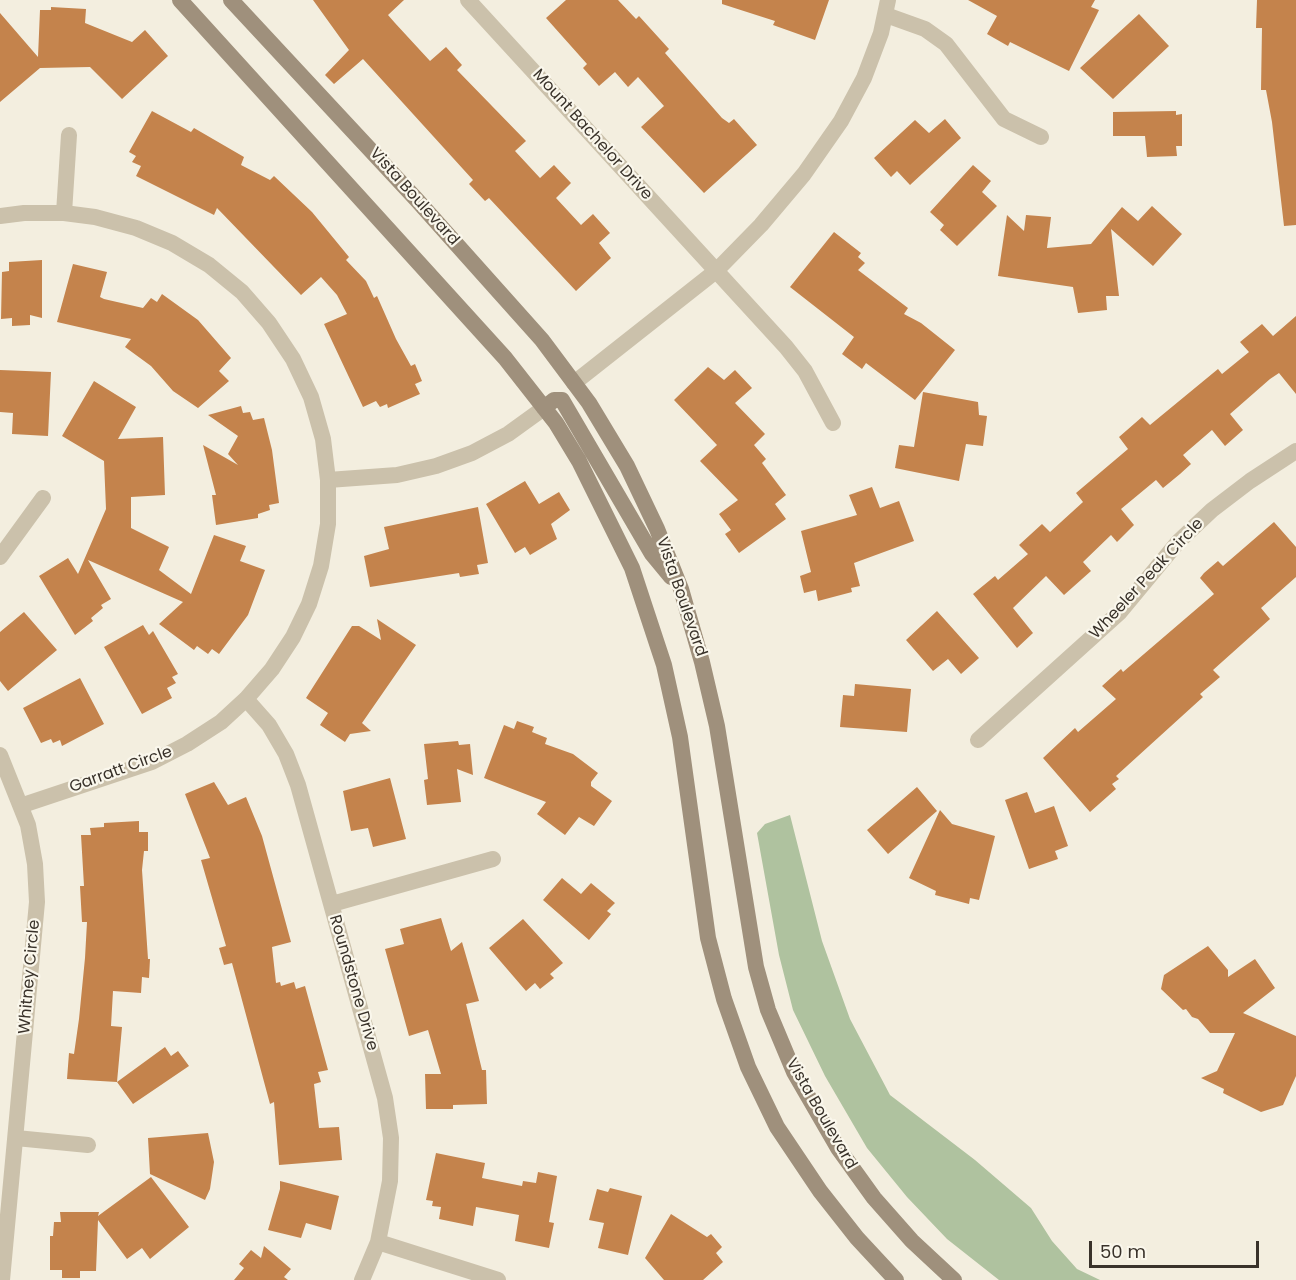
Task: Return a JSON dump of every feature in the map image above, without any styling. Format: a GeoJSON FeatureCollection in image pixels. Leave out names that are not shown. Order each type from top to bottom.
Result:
{"type":"FeatureCollection","features":[{"type":"Feature","properties":{"kind":"main road"},"geometry":{"type":"LineString","coordinates":[[180,0],[505,358],[544,408],[579,461],[632,568],[664,665],[680,737],[708,938],[724,999],[748,1067],[777,1127],[820,1191],[857,1238],[896,1280]]}},
{"type":"Feature","properties":{"kind":"main road","name":"Vista Boulevard"},"geometry":{"type":"LineString","coordinates":[[231,0],[542,340],[574,383],[627,466],[657,529],[681,589],[702,662],[717,726],[743,898],[756,967],[768,1010],[794,1072],[838,1148],[889,1215],[912,1241],[954,1280]]}},
{"type":"Feature","properties":{"kind":"main road"},"geometry":{"type":"LineString","coordinates":[[544,408],[554,400],[562,400],[652,554],[681,589]]}},
{"type":"Feature","properties":{"kind":"street","name":"Mount Bachelor Drive"},"geometry":{"type":"LineString","coordinates":[[468,0],[716,270],[805,371],[833,423]]}},
{"type":"Feature","properties":{"kind":"street"},"geometry":{"type":"LineString","coordinates":[[574,383],[716,270],[761,225],[797,182],[841,121],[864,78],[887,8],[925,29],[946,44],[1004,119],[1041,137]]}},
{"type":"Feature","properties":{"kind":"street"},"geometry":{"type":"LineString","coordinates":[[64,213],[69,135]]}},
{"type":"Feature","properties":{"kind":"street","name":"Garratt Circle"},"geometry":{"type":"LineString","coordinates":[[0,216],[24,213],[64,213],[95,217],[136,228],[172,243],[208,265],[242,292],[269,323],[293,359],[311,398],[323,439],[328,480],[326,535],[321,566],[309,604],[293,637],[272,669],[246,699],[220,722],[187,744],[152,762],[23,805]]}},
{"type":"Feature","properties":{"kind":"street"},"geometry":{"type":"LineString","coordinates":[[328,480],[397,475],[436,466],[472,453],[508,434],[544,408]]}},
{"type":"Feature","properties":{"kind":"street","name":"Wheeler Peak Circle"},"geometry":{"type":"LineString","coordinates":[[978,740],[1120,612],[1178,542],[1212,510],[1250,481],[1296,451]]}},
{"type":"Feature","properties":{"kind":"street"},"geometry":{"type":"LineString","coordinates":[[0,557],[44,498]]}},
{"type":"Feature","properties":{"kind":"street","name":"Roundstone Drive"},"geometry":{"type":"LineString","coordinates":[[246,699],[268,725],[286,754],[298,785],[386,1098],[391,1138],[390,1181],[378,1242],[362,1280]]}},
{"type":"Feature","properties":{"kind":"street","name":"Whitney Circle"},"geometry":{"type":"LineString","coordinates":[[0,755],[23,805],[35,864],[37,902],[16,1138],[5,1205],[2,1280]]}},
{"type":"Feature","properties":{"kind":"street"},"geometry":{"type":"LineString","coordinates":[[332,904],[493,859]]}},
{"type":"Feature","properties":{"kind":"street"},"geometry":{"type":"LineString","coordinates":[[16,1138],[88,1145]]}},
{"type":"Feature","properties":{"kind":"street"},"geometry":{"type":"LineString","coordinates":[[378,1242],[498,1280]]}},
{"type":"Feature","properties":{"kind":"green space"},"geometry":{"type":"Polygon","coordinates":[[[790,815],[822,941],[850,1019],[890,1095],[975,1160],[1031,1208],[1052,1241],[1077,1269],[1100,1280],[999,1280],[947,1239],[907,1197],[867,1148],[825,1076],[793,1010],[779,955],[757,833],[765,824],[790,815]]]}},
{"type":"Feature","properties":{"kind":"building"},"geometry":{"type":"Polygon","coordinates":[[[313,0],[404,0],[388,15],[430,61],[446,47],[462,65],[457,70],[526,141],[515,151],[540,178],[554,165],[571,183],[556,198],[581,225],[593,214],[610,233],[599,243],[611,258],[576,291],[489,198],[485,201],[469,184],[473,180],[363,59],[334,84],[325,75],[349,50],[313,0]]]}},
{"type":"Feature","properties":{"kind":"building"},"geometry":{"type":"Polygon","coordinates":[[[566,0],[618,0],[636,19],[639,16],[669,49],[665,53],[722,118],[729,123],[734,119],[757,145],[704,193],[641,127],[664,106],[638,77],[628,87],[615,72],[599,86],[583,68],[587,64],[546,18],[566,0]]]}},
{"type":"Feature","properties":{"kind":"building"},"geometry":{"type":"Polygon","coordinates":[[[722,0],[829,0],[815,40],[773,25],[775,21],[722,4],[722,0]]]}},
{"type":"Feature","properties":{"kind":"building"},"geometry":{"type":"Polygon","coordinates":[[[968,0],[1095,0],[1091,7],[1099,10],[1069,71],[1010,42],[1008,46],[987,34],[997,16],[968,0]]]}},
{"type":"Feature","properties":{"kind":"building"},"geometry":{"type":"Polygon","coordinates":[[[1257,0],[1296,0],[1296,225],[1284,226],[1272,122],[1266,90],[1261,90],[1262,28],[1256,28],[1257,0]]]}},
{"type":"Feature","properties":{"kind":"building"},"geometry":{"type":"Polygon","coordinates":[[[51,7],[86,9],[85,23],[132,42],[145,30],[168,56],[122,99],[90,67],[40,68],[0,102],[0,13],[38,57],[40,10],[51,10],[51,7]]]}},
{"type":"Feature","properties":{"kind":"building"},"geometry":{"type":"Polygon","coordinates":[[[1139,14],[1169,46],[1113,99],[1080,68],[1139,14]]]}},
{"type":"Feature","properties":{"kind":"building"},"geometry":{"type":"Polygon","coordinates":[[[152,111],[191,132],[194,128],[244,157],[241,165],[270,180],[274,176],[312,212],[349,257],[346,260],[366,281],[374,298],[377,296],[411,366],[415,364],[422,381],[415,384],[420,394],[388,408],[387,404],[380,407],[376,401],[363,407],[324,324],[347,314],[337,295],[321,277],[301,295],[217,208],[214,215],[136,176],[141,166],[132,162],[136,156],[129,152],[152,111]]]}},
{"type":"Feature","properties":{"kind":"building"},"geometry":{"type":"Polygon","coordinates":[[[1176,111],[1176,115],[1182,114],[1182,146],[1176,146],[1177,156],[1147,157],[1145,136],[1113,136],[1113,112],[1176,111]]]}},
{"type":"Feature","properties":{"kind":"building"},"geometry":{"type":"Polygon","coordinates":[[[945,119],[961,138],[910,185],[897,171],[891,177],[874,158],[915,120],[929,133],[945,119]]]}},
{"type":"Feature","properties":{"kind":"building"},"geometry":{"type":"Polygon","coordinates":[[[973,165],[991,181],[982,192],[997,206],[957,246],[940,230],[944,225],[930,212],[973,165]]]}},
{"type":"Feature","properties":{"kind":"building"},"geometry":{"type":"Polygon","coordinates":[[[1152,206],[1182,234],[1153,266],[1111,229],[1119,296],[1106,296],[1107,310],[1078,313],[1073,287],[998,276],[1007,215],[1024,231],[1026,215],[1051,217],[1047,248],[1091,244],[1122,207],[1138,221],[1152,206]]]}},
{"type":"Feature","properties":{"kind":"building"},"geometry":{"type":"Polygon","coordinates":[[[834,232],[861,253],[858,257],[865,263],[858,270],[908,308],[904,314],[921,323],[955,350],[915,400],[866,363],[862,369],[842,354],[854,337],[790,287],[834,232]]]}},
{"type":"Feature","properties":{"kind":"building"},"geometry":{"type":"Polygon","coordinates":[[[42,260],[42,318],[30,315],[30,325],[12,326],[12,318],[1,319],[2,272],[9,271],[9,262],[42,260]]]}},
{"type":"Feature","properties":{"kind":"building"},"geometry":{"type":"Polygon","coordinates":[[[73,264],[107,272],[100,297],[104,299],[143,308],[151,298],[157,302],[162,294],[198,320],[231,358],[219,371],[229,381],[198,408],[173,391],[151,366],[125,347],[131,339],[57,322],[73,264]]]}},
{"type":"Feature","properties":{"kind":"building"},"geometry":{"type":"Polygon","coordinates":[[[1296,316],[1296,394],[1279,373],[1270,379],[1230,414],[1243,430],[1225,446],[1212,430],[1183,455],[1191,464],[1180,474],[1163,488],[1156,480],[1121,509],[1134,525],[1117,542],[1111,535],[1083,562],[1091,571],[1064,595],[1046,576],[1013,608],[1033,633],[1017,648],[973,594],[995,576],[998,580],[1028,554],[1019,545],[1042,524],[1050,532],[1083,502],[1076,493],[1128,449],[1119,437],[1142,417],[1150,425],[1218,369],[1222,374],[1249,352],[1240,342],[1262,324],[1273,336],[1296,316]]]}},
{"type":"Feature","properties":{"kind":"building"},"geometry":{"type":"Polygon","coordinates":[[[708,367],[724,380],[735,370],[752,388],[735,403],[765,434],[754,445],[766,459],[762,463],[786,495],[775,504],[786,519],[739,553],[725,534],[731,530],[719,514],[738,500],[700,461],[717,445],[674,400],[708,367]]]}},
{"type":"Feature","properties":{"kind":"building"},"geometry":{"type":"Polygon","coordinates":[[[0,370],[51,372],[48,436],[12,434],[13,413],[0,412],[0,370]]]}},
{"type":"Feature","properties":{"kind":"building"},"geometry":{"type":"Polygon","coordinates":[[[94,381],[136,407],[118,439],[163,437],[165,495],[131,497],[131,528],[169,547],[159,570],[191,594],[214,535],[246,546],[240,561],[265,570],[248,615],[219,654],[212,649],[208,654],[197,646],[194,650],[159,624],[183,602],[88,560],[111,599],[101,605],[103,608],[91,618],[93,621],[75,635],[39,576],[68,558],[78,574],[106,509],[104,461],[62,436],[94,381]]]}},
{"type":"Feature","properties":{"kind":"building"},"geometry":{"type":"Polygon","coordinates":[[[923,392],[978,402],[979,415],[987,416],[983,446],[966,444],[959,481],[895,468],[899,445],[914,447],[923,392]]]}},
{"type":"Feature","properties":{"kind":"building"},"geometry":{"type":"Polygon","coordinates":[[[241,406],[243,413],[250,412],[253,420],[264,418],[272,450],[279,503],[269,505],[270,510],[258,514],[258,518],[216,525],[212,495],[216,495],[203,445],[238,465],[228,454],[238,436],[208,415],[241,406]]]}},
{"type":"Feature","properties":{"kind":"building"},"geometry":{"type":"Polygon","coordinates":[[[525,481],[539,504],[559,492],[570,510],[551,524],[557,539],[530,555],[525,547],[515,553],[486,504],[525,481]]]}},
{"type":"Feature","properties":{"kind":"building"},"geometry":{"type":"Polygon","coordinates":[[[872,487],[880,508],[899,501],[914,541],[854,563],[860,586],[851,588],[852,592],[818,601],[816,590],[804,593],[800,576],[811,572],[801,531],[857,515],[849,495],[872,487]]]}},
{"type":"Feature","properties":{"kind":"building"},"geometry":{"type":"Polygon","coordinates":[[[478,507],[488,563],[477,565],[479,574],[460,577],[459,573],[370,587],[364,556],[389,549],[384,527],[478,507]]]}},
{"type":"Feature","properties":{"kind":"building"},"geometry":{"type":"Polygon","coordinates":[[[1274,522],[1296,547],[1296,577],[1261,608],[1270,619],[1213,670],[1220,677],[1200,694],[1203,697],[1116,776],[1119,779],[1112,784],[1116,789],[1090,812],[1043,758],[1075,728],[1078,732],[1116,699],[1102,686],[1121,669],[1123,672],[1214,594],[1200,578],[1204,573],[1218,561],[1223,566],[1274,522]]]}},
{"type":"Feature","properties":{"kind":"building"},"geometry":{"type":"Polygon","coordinates":[[[937,611],[979,658],[961,674],[948,659],[933,671],[906,640],[937,611]]]}},
{"type":"Feature","properties":{"kind":"building"},"geometry":{"type":"Polygon","coordinates":[[[24,612],[57,650],[8,691],[0,681],[0,632],[24,612]]]}},
{"type":"Feature","properties":{"kind":"building"},"geometry":{"type":"Polygon","coordinates":[[[377,619],[416,645],[362,723],[371,731],[350,734],[345,742],[320,725],[328,713],[306,698],[352,626],[359,626],[381,640],[377,619]]]}},
{"type":"Feature","properties":{"kind":"building"},"geometry":{"type":"Polygon","coordinates":[[[143,625],[149,635],[153,631],[178,674],[172,677],[176,683],[167,688],[172,698],[142,714],[104,647],[143,625]]]}},
{"type":"Feature","properties":{"kind":"building"},"geometry":{"type":"Polygon","coordinates":[[[80,678],[104,724],[62,746],[60,740],[53,743],[51,739],[41,743],[23,708],[80,678]]]}},
{"type":"Feature","properties":{"kind":"building"},"geometry":{"type":"Polygon","coordinates":[[[855,684],[911,689],[907,732],[840,727],[843,695],[854,696],[855,684]]]}},
{"type":"Feature","properties":{"kind":"building"},"geometry":{"type":"Polygon","coordinates":[[[517,721],[534,727],[532,732],[547,738],[545,744],[573,754],[598,773],[591,782],[591,786],[612,801],[594,826],[579,817],[565,835],[537,814],[546,802],[484,778],[504,725],[514,729],[517,721]]]}},
{"type":"Feature","properties":{"kind":"building"},"geometry":{"type":"Polygon","coordinates":[[[458,741],[459,745],[470,744],[473,775],[457,769],[461,802],[427,805],[424,780],[428,779],[424,744],[458,741]]]}},
{"type":"Feature","properties":{"kind":"building"},"geometry":{"type":"Polygon","coordinates":[[[390,778],[406,839],[373,847],[368,828],[351,831],[343,791],[390,778]]]}},
{"type":"Feature","properties":{"kind":"building"},"geometry":{"type":"Polygon","coordinates":[[[214,782],[228,805],[246,797],[262,836],[291,942],[272,947],[276,983],[280,982],[281,986],[294,982],[296,989],[305,986],[328,1070],[318,1072],[321,1082],[314,1084],[319,1128],[339,1127],[342,1160],[279,1165],[274,1102],[270,1104],[232,963],[224,965],[219,948],[226,946],[201,860],[210,858],[185,794],[214,782]]]}},
{"type":"Feature","properties":{"kind":"building"},"geometry":{"type":"Polygon","coordinates":[[[917,787],[937,811],[888,854],[867,830],[917,787]]]}},
{"type":"Feature","properties":{"kind":"building"},"geometry":{"type":"Polygon","coordinates":[[[1027,792],[1035,813],[1054,806],[1068,846],[1055,851],[1058,859],[1029,869],[1005,800],[1027,792]]]}},
{"type":"Feature","properties":{"kind":"building"},"geometry":{"type":"Polygon","coordinates":[[[940,810],[952,824],[995,836],[979,900],[970,898],[969,904],[935,895],[936,891],[909,878],[940,810]]]}},
{"type":"Feature","properties":{"kind":"building"},"geometry":{"type":"Polygon","coordinates":[[[139,821],[139,832],[148,832],[148,851],[144,851],[142,870],[148,959],[150,959],[149,978],[142,977],[141,993],[113,991],[111,1026],[122,1027],[117,1082],[67,1079],[69,1053],[74,1054],[85,958],[87,922],[82,922],[80,886],[84,886],[81,835],[91,835],[90,828],[104,827],[104,823],[139,821]]]}},
{"type":"Feature","properties":{"kind":"building"},"geometry":{"type":"Polygon","coordinates":[[[562,878],[581,894],[591,883],[615,903],[607,911],[611,914],[589,940],[543,900],[562,878]]]}},
{"type":"Feature","properties":{"kind":"building"},"geometry":{"type":"Polygon","coordinates":[[[441,918],[451,951],[462,942],[479,1001],[466,1004],[482,1070],[486,1070],[487,1104],[453,1105],[453,1109],[426,1109],[425,1074],[441,1074],[428,1030],[409,1036],[385,949],[404,944],[400,929],[441,918]]]}},
{"type":"Feature","properties":{"kind":"building"},"geometry":{"type":"Polygon","coordinates":[[[523,919],[563,963],[550,974],[554,978],[540,989],[535,983],[526,991],[489,948],[523,919]]]}},
{"type":"Feature","properties":{"kind":"building"},"geometry":{"type":"Polygon","coordinates":[[[1208,946],[1228,970],[1228,977],[1255,959],[1275,988],[1243,1013],[1296,1036],[1296,1076],[1283,1105],[1261,1112],[1223,1093],[1224,1089],[1201,1078],[1217,1071],[1235,1033],[1210,1033],[1198,1019],[1192,1017],[1186,1009],[1183,1010],[1161,989],[1164,975],[1208,946]]]}},
{"type":"Feature","properties":{"kind":"building"},"geometry":{"type":"Polygon","coordinates":[[[165,1047],[171,1056],[178,1051],[189,1066],[133,1104],[117,1082],[165,1047]]]}},
{"type":"Feature","properties":{"kind":"building"},"geometry":{"type":"Polygon","coordinates":[[[208,1133],[214,1162],[210,1189],[205,1200],[150,1174],[148,1138],[208,1133]]]}},
{"type":"Feature","properties":{"kind":"building"},"geometry":{"type":"Polygon","coordinates":[[[436,1153],[485,1163],[482,1178],[522,1186],[523,1181],[536,1183],[538,1172],[557,1176],[549,1222],[554,1223],[549,1248],[515,1241],[519,1215],[476,1207],[473,1226],[439,1219],[441,1207],[432,1206],[433,1201],[426,1200],[436,1153]]]}},
{"type":"Feature","properties":{"kind":"building"},"geometry":{"type":"Polygon","coordinates":[[[151,1177],[189,1227],[150,1259],[142,1248],[127,1259],[98,1220],[96,1271],[80,1271],[80,1278],[62,1278],[62,1270],[50,1270],[50,1236],[53,1236],[54,1222],[61,1222],[60,1212],[99,1212],[98,1216],[151,1177]]]}},
{"type":"Feature","properties":{"kind":"building"},"geometry":{"type":"Polygon","coordinates":[[[280,1181],[339,1196],[331,1230],[306,1223],[301,1238],[268,1230],[280,1189],[280,1181]]]}},
{"type":"Feature","properties":{"kind":"building"},"geometry":{"type":"Polygon","coordinates":[[[610,1188],[642,1196],[628,1255],[598,1248],[604,1223],[589,1220],[597,1189],[608,1192],[610,1188]]]}},
{"type":"Feature","properties":{"kind":"building"},"geometry":{"type":"Polygon","coordinates":[[[671,1214],[707,1237],[711,1234],[722,1247],[716,1253],[723,1262],[703,1280],[664,1280],[645,1258],[671,1214]]]}},
{"type":"Feature","properties":{"kind":"building"},"geometry":{"type":"Polygon","coordinates":[[[264,1246],[291,1269],[284,1277],[288,1280],[234,1280],[244,1268],[239,1264],[251,1250],[261,1258],[264,1246]]]}}]}
